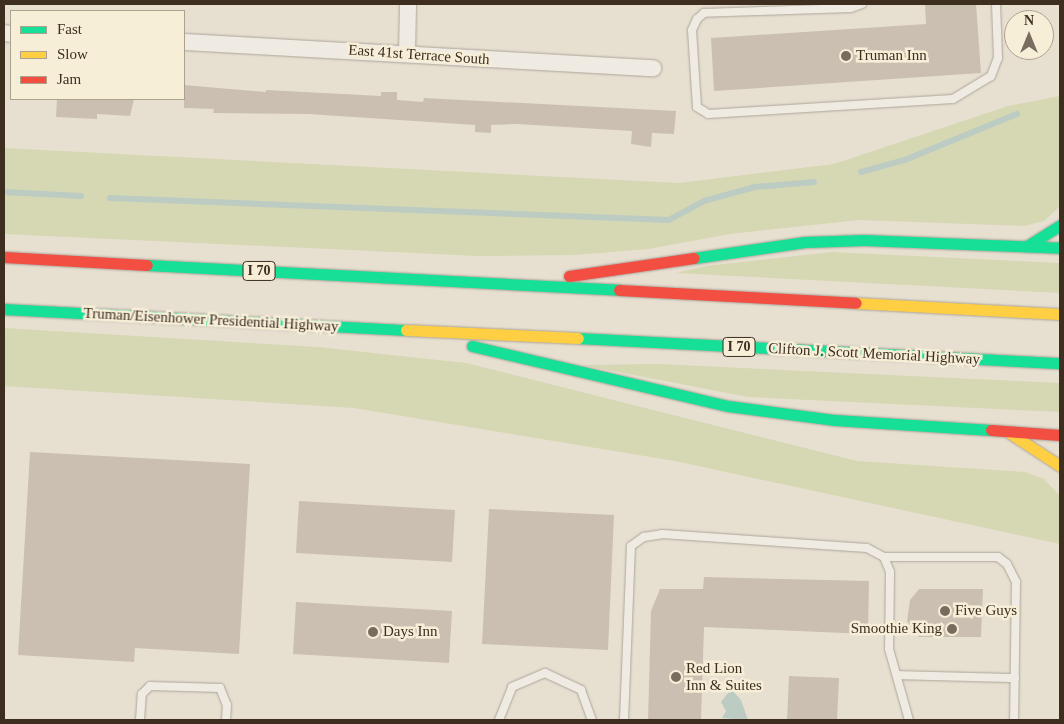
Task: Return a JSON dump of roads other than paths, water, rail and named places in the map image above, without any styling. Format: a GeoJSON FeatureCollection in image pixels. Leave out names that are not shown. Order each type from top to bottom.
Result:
{"type":"FeatureCollection","features":[{"type":"Feature","properties":{"kind":"highway"},"geometry":{"type":"LineString","coordinates":[[1027,246],[1060,225]]}},
{"type":"Feature","properties":{"kind":"highway"},"geometry":{"type":"LineString","coordinates":[[515,285],[805,242],[864,240],[1060,248]]}},
{"type":"Feature","properties":{"kind":"highway","name":"I 70"},"geometry":{"type":"LineString","coordinates":[[4,257],[1060,314]]}},
{"type":"Feature","properties":{"kind":"highway","name":"Truman/Eisenhower Presidential Highway"},"geometry":{"type":"LineString","coordinates":[[4,309],[418,331]]}},
{"type":"Feature","properties":{"kind":"highway"},"geometry":{"type":"LineString","coordinates":[[418,331],[563,369],[728,406],[835,420],[1060,435]]}},
{"type":"Feature","properties":{"kind":"highway","name":"Clifton J. Scott Memorial Highway"},"geometry":{"type":"LineString","coordinates":[[418,331],[1060,363]]}},
{"type":"Feature","properties":{"kind":"highway"},"geometry":{"type":"LineString","coordinates":[[1010,433],[1060,466]]}},
{"type":"Feature","properties":{"kind":"street"},"geometry":{"type":"LineString","coordinates":[[407,53],[408,4]]}},
{"type":"Feature","properties":{"kind":"street","name":"East 41st Terrace South"},"geometry":{"type":"LineString","coordinates":[[185,42],[653,68]]}},
{"type":"Feature","properties":{"kind":"lane"},"geometry":{"type":"LineString","coordinates":[[862,4],[851,8],[704,13],[697,19],[692,30],[697,107],[708,114],[953,99],[992,76],[998,58],[996,4]]}},
{"type":"Feature","properties":{"kind":"lane"},"geometry":{"type":"LineString","coordinates":[[624,720],[631,546],[644,537],[662,534],[779,540],[867,548],[884,557],[998,557],[1007,564],[1016,582],[1014,720]]}},
{"type":"Feature","properties":{"kind":"lane"},"geometry":{"type":"LineString","coordinates":[[884,557],[890,572],[890,649],[909,720]]}},
{"type":"Feature","properties":{"kind":"lane"},"geometry":{"type":"LineString","coordinates":[[499,720],[512,687],[545,673],[581,690],[592,720]]}},
{"type":"Feature","properties":{"kind":"lane"},"geometry":{"type":"LineString","coordinates":[[898,676],[1015,678]]}},
{"type":"Feature","properties":{"kind":"lane"},"geometry":{"type":"LineString","coordinates":[[140,720],[142,694],[150,686],[220,688],[228,705],[226,720]]}},
{"type":"Feature","properties":{"kind":"waterway"},"geometry":{"type":"LineString","coordinates":[[861,172],[905,160],[1017,114]]}},
{"type":"Feature","properties":{"kind":"waterway"},"geometry":{"type":"LineString","coordinates":[[110,198],[669,220],[704,201],[755,187],[814,182]]}},
{"type":"Feature","properties":{"kind":"waterway"},"geometry":{"type":"LineString","coordinates":[[4,192],[81,196]]}},
{"type":"Feature","properties":{"kind":"place","name":"Truman Inn"},"geometry":{"type":"Point","coordinates":[846,56]}},
{"type":"Feature","properties":{"kind":"place","name":"Five Guys"},"geometry":{"type":"Point","coordinates":[945,611]}},
{"type":"Feature","properties":{"kind":"place","name":"Smoothie King"},"geometry":{"type":"Point","coordinates":[952,629]}},
{"type":"Feature","properties":{"kind":"place","name":"Days Inn"},"geometry":{"type":"Point","coordinates":[373,632]}},
{"type":"Feature","properties":{"kind":"place","name":"Red Lion Inn & Suites"},"geometry":{"type":"Point","coordinates":[676,677]}}]}
